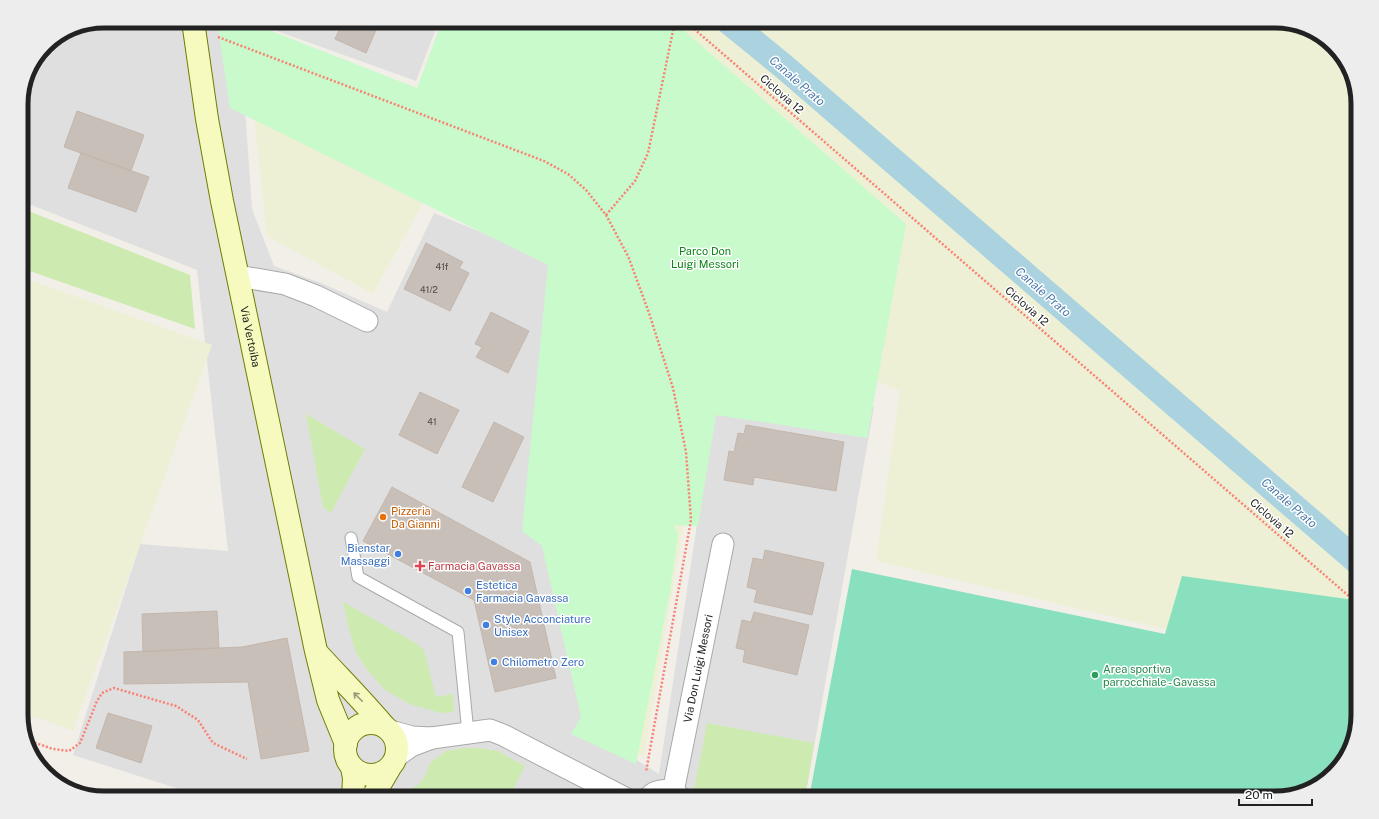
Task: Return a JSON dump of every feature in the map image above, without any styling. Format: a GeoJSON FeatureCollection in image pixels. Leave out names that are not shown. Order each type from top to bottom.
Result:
{"type":"FeatureCollection","features":[{"type":"Feature","properties":{"kind":"main road","name":"Via Vertoiba"},"geometry":{"type":"LineString","coordinates":[[194,28],[207,119],[316,651],[328,700],[346,744]]}},
{"type":"Feature","properties":{"kind":"main road"},"geometry":{"type":"LineString","coordinates":[[316,651],[387,729]]}},
{"type":"Feature","properties":{"kind":"main road"},"geometry":{"type":"LineString","coordinates":[[353,791],[354,778],[352,766],[346,755],[346,744],[348,737],[353,730],[361,725],[369,723],[379,724],[393,734],[397,742],[398,750],[393,762],[376,791]]}},
{"type":"Feature","properties":{"kind":"main road"},"geometry":{"type":"LineString","coordinates":[[352,766],[361,774],[378,775],[393,762]]}},
{"type":"Feature","properties":{"kind":"street"},"geometry":{"type":"LineString","coordinates":[[238,276],[285,284],[316,296],[367,322]]}},
{"type":"Feature","properties":{"kind":"street","name":"Via Don Luigi Messori"},"geometry":{"type":"LineString","coordinates":[[678,791],[723,544]]}},
{"type":"Feature","properties":{"kind":"street"},"geometry":{"type":"LineString","coordinates":[[387,729],[412,736],[432,738]]}},
{"type":"Feature","properties":{"kind":"street"},"geometry":{"type":"LineString","coordinates":[[393,762],[411,746],[432,738],[490,730],[503,735],[611,791]]}},
{"type":"Feature","properties":{"kind":"street"},"geometry":{"type":"LineString","coordinates":[[658,791],[668,791]]}},
{"type":"Feature","properties":{"kind":"lane"},"geometry":{"type":"LineString","coordinates":[[351,538],[358,577],[458,632],[468,733]]}},
{"type":"Feature","properties":{"kind":"path"},"geometry":{"type":"LineString","coordinates":[[606,215],[635,181],[648,153],[674,28]]}},
{"type":"Feature","properties":{"kind":"path","name":"Ciclovia 12"},"geometry":{"type":"LineString","coordinates":[[693,28],[1351,598]]}},
{"type":"Feature","properties":{"kind":"path"},"geometry":{"type":"LineString","coordinates":[[215,36],[544,161],[568,174],[586,190],[606,215],[628,256],[649,313],[673,388],[686,452],[691,512],[691,520],[646,773]]}},
{"type":"Feature","properties":{"kind":"path"},"geometry":{"type":"LineString","coordinates":[[33,742],[53,749],[70,751],[80,743],[97,701],[102,693],[114,688],[176,706],[198,720],[213,743],[247,759]]}},
{"type":"Feature","properties":{"kind":"shaded area"},"geometry":{"type":"Polygon","coordinates":[[[239,28],[252,209],[274,266],[321,283],[387,312],[434,213],[553,262],[613,745],[659,774],[725,341],[874,407],[806,791],[185,791],[73,755],[140,544],[228,551],[197,270],[28,204],[29,94],[38,66],[50,50],[62,41],[89,29],[239,28]]]}},
{"type":"Feature","properties":{"kind":"shaded area"},"geometry":{"type":"Polygon","coordinates":[[[268,28],[436,28],[416,81],[268,28]]]}},
{"type":"Feature","properties":{"kind":"green space","name":"Parco Don Luigi Messori"},"geometry":{"type":"Polygon","coordinates":[[[218,28],[264,28],[417,88],[439,28],[681,28],[906,224],[867,438],[716,415],[698,526],[674,525],[678,535],[670,592],[636,764],[571,734],[581,717],[542,546],[522,531],[548,265],[230,108],[218,28]]]}},
{"type":"Feature","properties":{"kind":"green space"},"geometry":{"type":"Polygon","coordinates":[[[244,28],[252,28],[419,91],[446,28],[1275,28],[1294,31],[1313,38],[1329,50],[1341,66],[1345,75],[1351,99],[1351,603],[1326,620],[1177,632],[876,561],[900,391],[720,314],[644,758],[626,741],[575,242],[435,181],[373,294],[267,236],[244,28]]]}},
{"type":"Feature","properties":{"kind":"green space"},"geometry":{"type":"Polygon","coordinates":[[[28,211],[190,275],[195,329],[28,270],[28,211]]]}},
{"type":"Feature","properties":{"kind":"green space"},"geometry":{"type":"Polygon","coordinates":[[[28,279],[212,345],[73,731],[28,715],[28,279]]]}},
{"type":"Feature","properties":{"kind":"green space"},"geometry":{"type":"Polygon","coordinates":[[[306,414],[365,449],[331,513],[323,507],[306,414]]]}},
{"type":"Feature","properties":{"kind":"green space","name":"Area sportiva parrocchiale - Gavassa"},"geometry":{"type":"Polygon","coordinates":[[[852,569],[1165,634],[1182,576],[1351,600],[1351,715],[1348,734],[1341,753],[1329,769],[1313,781],[1304,785],[1275,791],[810,791],[852,569]]]}},
{"type":"Feature","properties":{"kind":"green space"},"geometry":{"type":"Polygon","coordinates":[[[343,602],[416,643],[424,650],[436,697],[453,694],[454,712],[441,713],[409,704],[384,689],[368,671],[356,653],[343,602]]]}},
{"type":"Feature","properties":{"kind":"green space"},"geometry":{"type":"Polygon","coordinates":[[[707,723],[814,743],[806,791],[694,791],[707,723]]]}},
{"type":"Feature","properties":{"kind":"green space"},"geometry":{"type":"Polygon","coordinates":[[[463,748],[479,748],[498,751],[525,766],[512,791],[408,791],[418,785],[424,778],[430,763],[446,751],[463,748]]]}},
{"type":"Feature","properties":{"kind":"green space"},"geometry":{"type":"Polygon","coordinates":[[[46,763],[52,766],[51,770],[46,763]]]}},
{"type":"Feature","properties":{"kind":"green space"},"geometry":{"type":"Polygon","coordinates":[[[67,780],[94,790],[75,785],[67,781],[67,780]]]}},
{"type":"Feature","properties":{"kind":"building"},"geometry":{"type":"Polygon","coordinates":[[[340,28],[377,28],[366,53],[335,39],[340,28]]]}},
{"type":"Feature","properties":{"kind":"building"},"geometry":{"type":"Polygon","coordinates":[[[77,111],[144,135],[131,171],[64,147],[77,111]]]}},
{"type":"Feature","properties":{"kind":"building"},"geometry":{"type":"Polygon","coordinates":[[[81,153],[149,177],[136,212],[68,188],[81,153]]]}},
{"type":"Feature","properties":{"kind":"building"},"geometry":{"type":"Polygon","coordinates":[[[426,243],[463,262],[459,268],[469,273],[450,311],[404,289],[426,243]]]}},
{"type":"Feature","properties":{"kind":"building"},"geometry":{"type":"Polygon","coordinates":[[[491,312],[529,331],[508,373],[476,357],[482,347],[475,344],[491,312]]]}},
{"type":"Feature","properties":{"kind":"building"},"geometry":{"type":"Polygon","coordinates":[[[420,392],[459,410],[437,454],[399,435],[420,392]]]}},
{"type":"Feature","properties":{"kind":"building"},"geometry":{"type":"Polygon","coordinates":[[[494,422],[524,437],[493,502],[462,487],[494,422]]]}},
{"type":"Feature","properties":{"kind":"building"},"geometry":{"type":"Polygon","coordinates":[[[746,425],[844,442],[836,491],[754,477],[753,485],[724,480],[729,451],[734,452],[738,433],[744,434],[746,425]]]}},
{"type":"Feature","properties":{"kind":"building"},"geometry":{"type":"Polygon","coordinates":[[[392,487],[530,562],[556,678],[495,692],[474,600],[363,541],[392,487]]]}},
{"type":"Feature","properties":{"kind":"building"},"geometry":{"type":"Polygon","coordinates":[[[765,550],[824,563],[812,615],[754,602],[757,590],[747,587],[753,558],[763,560],[765,550]]]}},
{"type":"Feature","properties":{"kind":"building"},"geometry":{"type":"Polygon","coordinates":[[[217,611],[219,648],[143,652],[142,614],[217,611]]]}},
{"type":"Feature","properties":{"kind":"building"},"geometry":{"type":"Polygon","coordinates":[[[754,612],[809,625],[797,675],[743,662],[745,650],[736,648],[742,620],[751,622],[754,612]]]}},
{"type":"Feature","properties":{"kind":"building"},"geometry":{"type":"Polygon","coordinates":[[[287,638],[309,751],[261,759],[248,682],[124,684],[124,652],[242,647],[287,638]]]}},
{"type":"Feature","properties":{"kind":"building"},"geometry":{"type":"Polygon","coordinates":[[[108,713],[152,726],[141,763],[96,748],[108,713]]]}},
{"type":"Feature","properties":{"kind":"waterway","name":"Canale Prato"},"geometry":{"type":"LineString","coordinates":[[737,28],[782,65],[1351,556]]}},
{"type":"Feature","properties":{"kind":"place","name":"Pizzeria Da Gianni"},"geometry":{"type":"Point","coordinates":[383,517]}},
{"type":"Feature","properties":{"kind":"place","name":"Bienstar Massaggi"},"geometry":{"type":"Point","coordinates":[398,554]}},
{"type":"Feature","properties":{"kind":"place","name":"Farmacia Gavassa"},"geometry":{"type":"Point","coordinates":[420,566]}},
{"type":"Feature","properties":{"kind":"place","name":"Estetica Farmacia Gavassa"},"geometry":{"type":"Point","coordinates":[468,591]}},
{"type":"Feature","properties":{"kind":"place","name":"Style Acconciature Unisex"},"geometry":{"type":"Point","coordinates":[486,625]}},
{"type":"Feature","properties":{"kind":"place","name":"Chilometro Zero"},"geometry":{"type":"Point","coordinates":[494,662]}},
{"type":"Feature","properties":{"kind":"place","name":"Area sportiva parrocchiale - Gavassa"},"geometry":{"type":"Point","coordinates":[1095,675]}}]}
